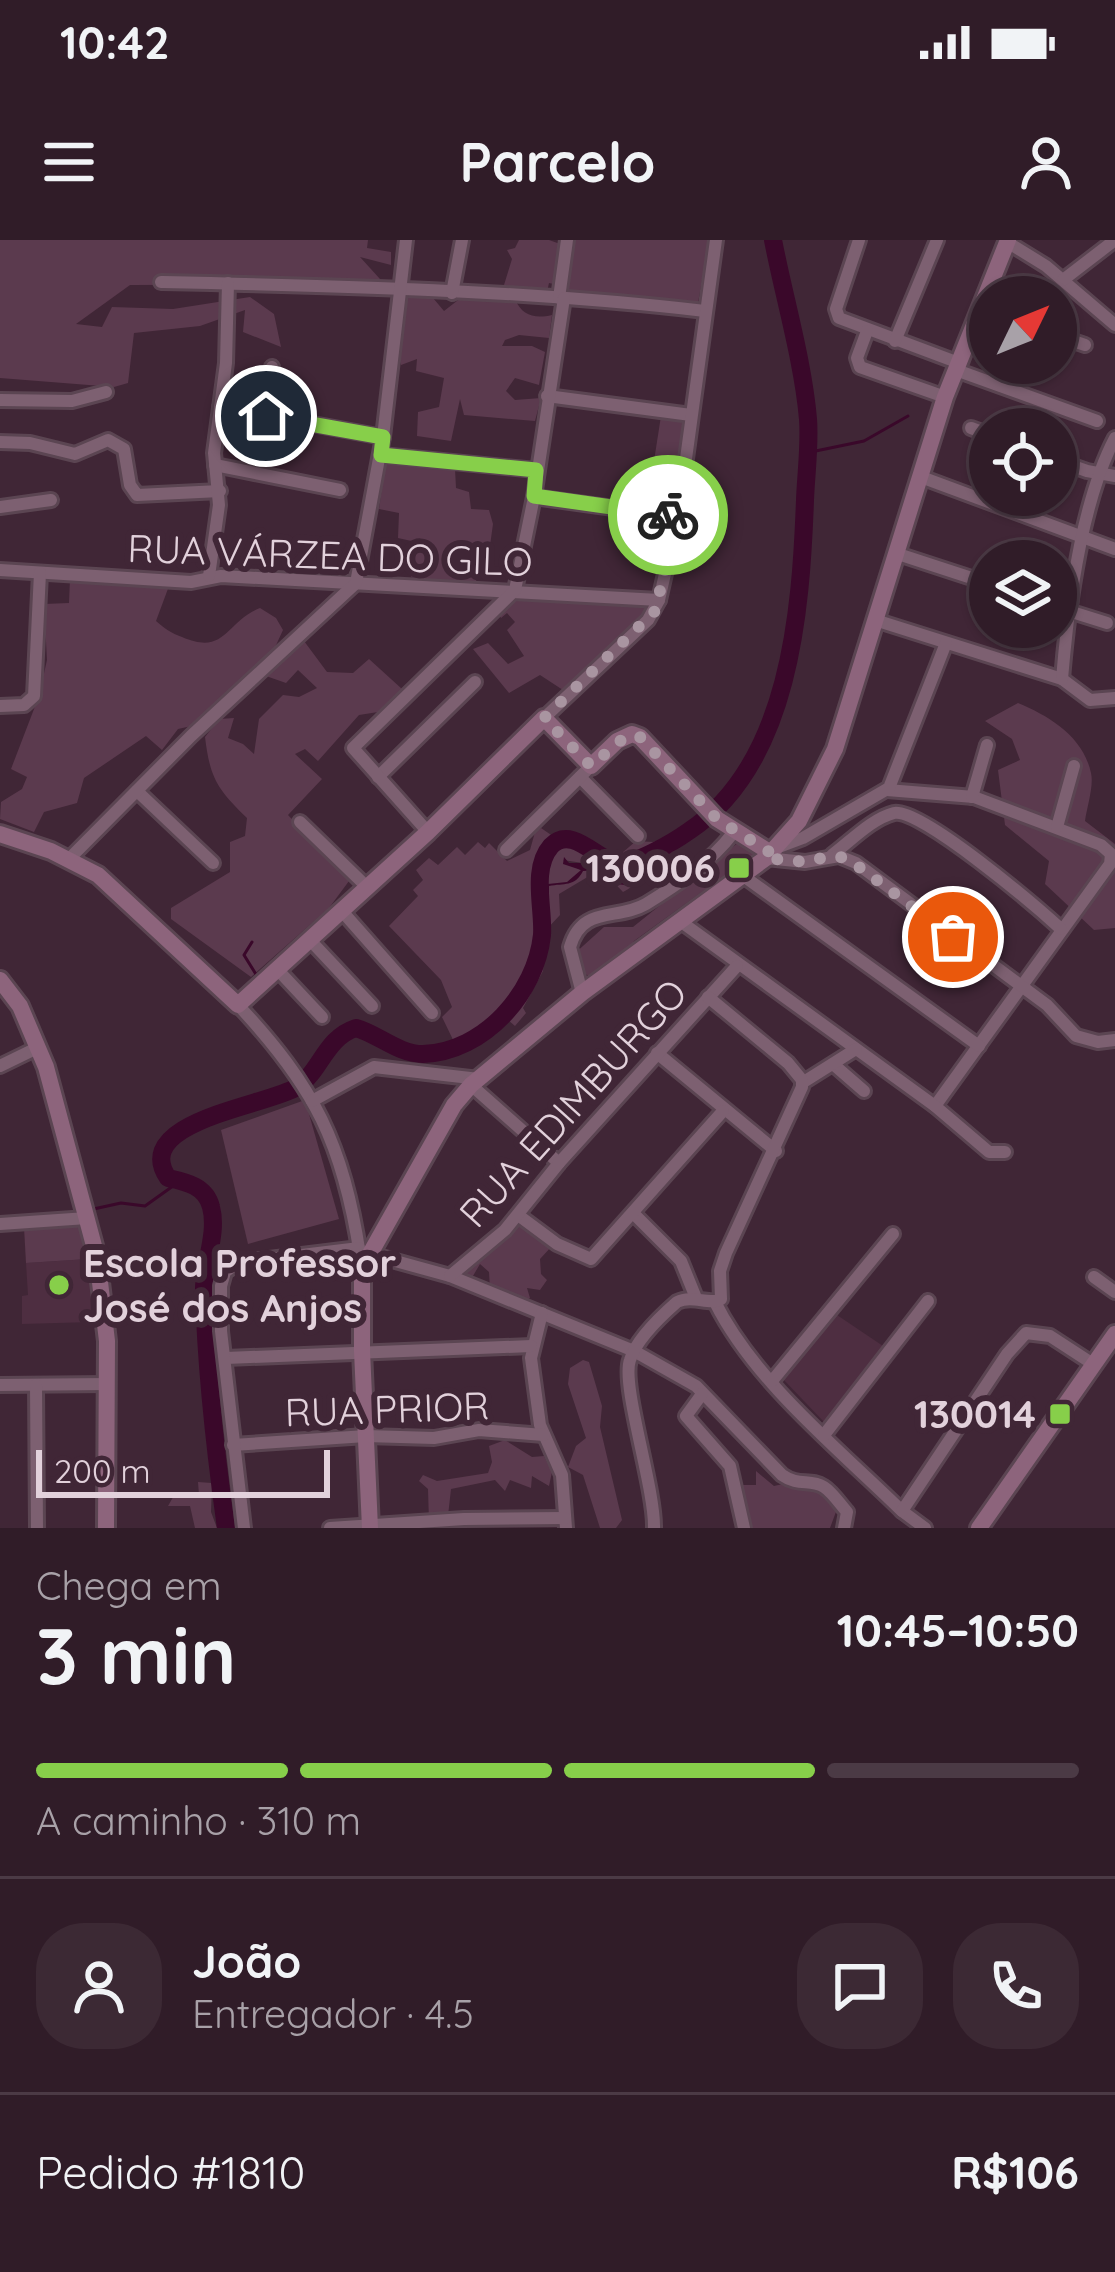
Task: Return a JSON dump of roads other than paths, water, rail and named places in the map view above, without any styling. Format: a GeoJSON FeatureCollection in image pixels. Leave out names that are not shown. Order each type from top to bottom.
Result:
{"type":"FeatureCollection","features":[{"type":"Feature","properties":{"kind":"street"},"geometry":{"type":"LineString","coordinates":[[69,859],[190,736],[356,583],[381,455],[406,240]]}},
{"type":"Feature","properties":{"kind":"street"},"geometry":{"type":"LineString","coordinates":[[452,293],[462,240]]}},
{"type":"Feature","properties":{"kind":"street"},"geometry":{"type":"LineString","coordinates":[[428,832],[354,752],[355,744],[515,590],[534,496],[567,240]]}},
{"type":"Feature","properties":{"kind":"street"},"geometry":{"type":"LineString","coordinates":[[238,1005],[428,832],[648,620],[659,600],[678,517],[716,240]]}},
{"type":"Feature","properties":{"kind":"street"},"geometry":{"type":"LineString","coordinates":[[859,240],[836,309],[844,321],[1097,422]]}},
{"type":"Feature","properties":{"kind":"street"},"geometry":{"type":"LineString","coordinates":[[895,341],[937,240]]}},
{"type":"Feature","properties":{"kind":"street"},"geometry":{"type":"LineString","coordinates":[[1027,251],[1042,240]]}},
{"type":"Feature","properties":{"kind":"street"},"geometry":{"type":"LineString","coordinates":[[1068,276],[1115,240]]}},
{"type":"Feature","properties":{"kind":"street"},"geometry":{"type":"LineString","coordinates":[[997,276],[1008,241],[1058,276]]}},
{"type":"Feature","properties":{"kind":"street"},"geometry":{"type":"LineString","coordinates":[[161,282],[561,298],[705,311]]}},
{"type":"Feature","properties":{"kind":"street"},"geometry":{"type":"LineString","coordinates":[[209,576],[220,490],[215,465],[228,283]]}},
{"type":"Feature","properties":{"kind":"street"},"geometry":{"type":"LineString","coordinates":[[1077,292],[1115,325]]}},
{"type":"Feature","properties":{"kind":"street"},"geometry":{"type":"LineString","coordinates":[[1102,314],[1115,303]]}},
{"type":"Feature","properties":{"kind":"street"},"geometry":{"type":"LineString","coordinates":[[867,331],[857,363],[945,397]]}},
{"type":"Feature","properties":{"kind":"street"},"geometry":{"type":"LineString","coordinates":[[1077,342],[1085,345]]}},
{"type":"Feature","properties":{"kind":"street"},"geometry":{"type":"LineString","coordinates":[[772,853],[799,821],[827,767],[945,397],[969,345]]}},
{"type":"Feature","properties":{"kind":"street"},"geometry":{"type":"LineString","coordinates":[[266,416],[272,367]]}},
{"type":"Feature","properties":{"kind":"street"},"geometry":{"type":"LineString","coordinates":[[0,400],[72,401],[106,392]]}},
{"type":"Feature","properties":{"kind":"street"},"geometry":{"type":"LineString","coordinates":[[547,396],[691,415]]}},
{"type":"Feature","properties":{"kind":"street"},"geometry":{"type":"LineString","coordinates":[[220,407],[383,437]]}},
{"type":"Feature","properties":{"kind":"street"},"geometry":{"type":"LineString","coordinates":[[1077,560],[1096,474],[1115,438]]}},
{"type":"Feature","properties":{"kind":"street"},"geometry":{"type":"LineString","coordinates":[[0,442],[30,442],[66,454],[96,442],[118,442],[126,454],[136,495],[220,490]]}},
{"type":"Feature","properties":{"kind":"street"},"geometry":{"type":"LineString","coordinates":[[381,455],[536,470]]}},
{"type":"Feature","properties":{"kind":"street"},"geometry":{"type":"LineString","coordinates":[[215,465],[340,490]]}},
{"type":"Feature","properties":{"kind":"street"},"geometry":{"type":"LineString","coordinates":[[1077,467],[1115,476]]}},
{"type":"Feature","properties":{"kind":"street"},"geometry":{"type":"LineString","coordinates":[[921,477],[1115,549]]}},
{"type":"Feature","properties":{"kind":"street"},"geometry":{"type":"LineString","coordinates":[[534,496],[678,517]]}},
{"type":"Feature","properties":{"kind":"street"},"geometry":{"type":"LineString","coordinates":[[0,507],[51,500]]}},
{"type":"Feature","properties":{"kind":"street"},"geometry":{"type":"LineString","coordinates":[[895,553],[969,577]]}},
{"type":"Feature","properties":{"kind":"street","name":"RUA VÁRZEA DO GILO"},"geometry":{"type":"LineString","coordinates":[[0,570],[659,600]]}},
{"type":"Feature","properties":{"kind":"street"},"geometry":{"type":"LineString","coordinates":[[0,706],[24,705],[34,696],[40,573]]}},
{"type":"Feature","properties":{"kind":"street"},"geometry":{"type":"LineString","coordinates":[[1077,614],[1107,623]]}},
{"type":"Feature","properties":{"kind":"street"},"geometry":{"type":"LineString","coordinates":[[875,620],[1061,679],[1090,700],[1115,698]]}},
{"type":"Feature","properties":{"kind":"street"},"geometry":{"type":"LineString","coordinates":[[364,1257],[454,1105],[475,1082],[582,993],[772,853],[887,790],[902,763],[946,643]]}},
{"type":"Feature","properties":{"kind":"street"},"geometry":{"type":"LineString","coordinates":[[1061,648],[1061,679]]}},
{"type":"Feature","properties":{"kind":"street"},"geometry":{"type":"LineString","coordinates":[[378,777],[475,682]]}},
{"type":"Feature","properties":{"kind":"street"},"geometry":{"type":"LineString","coordinates":[[544,718],[638,836]]}},
{"type":"Feature","properties":{"kind":"street"},"geometry":{"type":"LineString","coordinates":[[506,850],[626,736],[640,737],[711,813],[733,832],[772,853],[805,862],[830,856],[876,822],[893,813],[908,814],[950,840],[1061,929]]}},
{"type":"Feature","properties":{"kind":"street"},"geometry":{"type":"LineString","coordinates":[[972,797],[987,745]]}},
{"type":"Feature","properties":{"kind":"street"},"geometry":{"type":"LineString","coordinates":[[1057,827],[1074,766]]}},
{"type":"Feature","properties":{"kind":"street"},"geometry":{"type":"LineString","coordinates":[[887,790],[972,797],[1101,845],[1112,859],[934,1106]]}},
{"type":"Feature","properties":{"kind":"street"},"geometry":{"type":"LineString","coordinates":[[137,791],[213,863]]}},
{"type":"Feature","properties":{"kind":"street"},"geometry":{"type":"LineString","coordinates":[[300,822],[367,887]]}},
{"type":"Feature","properties":{"kind":"street"},"geometry":{"type":"LineString","coordinates":[[582,993],[570,947],[585,921],[644,905],[711,857],[733,832]]}},
{"type":"Feature","properties":{"kind":"street"},"geometry":{"type":"LineString","coordinates":[[0,834],[69,859],[106,882],[271,1040],[331,1132],[364,1257],[362,1351],[370,1527]]}},
{"type":"Feature","properties":{"kind":"street"},"geometry":{"type":"LineString","coordinates":[[830,856],[856,863],[1059,1014],[1076,1036],[1098,1042],[1115,1040]]}},
{"type":"Feature","properties":{"kind":"street"},"geometry":{"type":"LineString","coordinates":[[742,875],[979,1046]]}},
{"type":"Feature","properties":{"kind":"street"},"geometry":{"type":"LineString","coordinates":[[341,910],[432,1013]]}},
{"type":"Feature","properties":{"kind":"street"},"geometry":{"type":"LineString","coordinates":[[680,921],[934,1106],[988,1153],[1005,1152]]}},
{"type":"Feature","properties":{"kind":"street"},"geometry":{"type":"LineString","coordinates":[[309,939],[371,1006]]}},
{"type":"Feature","properties":{"kind":"street","name":"RUA EDIMBURGO"},"geometry":{"type":"LineString","coordinates":[[450,1276],[518,1215],[737,966]]}},
{"type":"Feature","properties":{"kind":"street"},"geometry":{"type":"LineString","coordinates":[[277,969],[322,1017]]}},
{"type":"Feature","properties":{"kind":"street"},"geometry":{"type":"LineString","coordinates":[[577,972],[599,981]]}},
{"type":"Feature","properties":{"kind":"street"},"geometry":{"type":"LineString","coordinates":[[0,980],[20,1006],[39,1047],[102,1284],[106,1528]]}},
{"type":"Feature","properties":{"kind":"street"},"geometry":{"type":"LineString","coordinates":[[708,997],[800,1077]]}},
{"type":"Feature","properties":{"kind":"street"},"geometry":{"type":"LineString","coordinates":[[0,1066],[39,1047]]}},
{"type":"Feature","properties":{"kind":"street"},"geometry":{"type":"LineString","coordinates":[[800,1077],[856,1049]]}},
{"type":"Feature","properties":{"kind":"street"},"geometry":{"type":"LineString","coordinates":[[657,1053],[776,1151]]}},
{"type":"Feature","properties":{"kind":"street"},"geometry":{"type":"LineString","coordinates":[[833,1064],[864,1091]]}},
{"type":"Feature","properties":{"kind":"street"},"geometry":{"type":"LineString","coordinates":[[312,1102],[374,1066],[475,1082],[559,1163]]}},
{"type":"Feature","properties":{"kind":"street"},"geometry":{"type":"LineString","coordinates":[[715,1302],[722,1296],[720,1271],[725,1253],[776,1151],[800,1077]]}},
{"type":"Feature","properties":{"kind":"street"},"geometry":{"type":"LineString","coordinates":[[518,1215],[583,1259],[591,1259],[723,1111]]}},
{"type":"Feature","properties":{"kind":"street"},"geometry":{"type":"LineString","coordinates":[[0,1225],[86,1213]]}},
{"type":"Feature","properties":{"kind":"street"},"geometry":{"type":"LineString","coordinates":[[633,1213],[681,1261],[696,1298]]}},
{"type":"Feature","properties":{"kind":"street"},"geometry":{"type":"LineString","coordinates":[[772,1381],[893,1234]]}},
{"type":"Feature","properties":{"kind":"street"},"geometry":{"type":"LineString","coordinates":[[244,1528],[221,1286],[230,1265],[364,1257],[450,1276],[634,1351],[691,1382],[790,1481],[826,1489],[847,1512],[844,1528]]}},
{"type":"Feature","properties":{"kind":"street"},"geometry":{"type":"LineString","coordinates":[[1094,1277],[1115,1292]]}},
{"type":"Feature","properties":{"kind":"street"},"geometry":{"type":"LineString","coordinates":[[654,1528],[650,1480],[628,1379],[634,1351],[677,1302],[696,1298],[715,1302],[739,1342],[772,1381],[902,1511],[925,1528]]}},
{"type":"Feature","properties":{"kind":"street"},"geometry":{"type":"LineString","coordinates":[[824,1435],[928,1301]]}},
{"type":"Feature","properties":{"kind":"street"},"geometry":{"type":"LineString","coordinates":[[330,1528],[464,1519],[566,1523],[562,1474],[544,1436],[531,1346],[542,1313]]}},
{"type":"Feature","properties":{"kind":"street"},"geometry":{"type":"LineString","coordinates":[[902,1511],[1018,1340],[1035,1332],[1050,1336],[1093,1364]]}},
{"type":"Feature","properties":{"kind":"street"},"geometry":{"type":"LineString","coordinates":[[979,1528],[1115,1334]]}},
{"type":"Feature","properties":{"kind":"street"},"geometry":{"type":"LineString","coordinates":[[226,1358],[531,1346]]}},
{"type":"Feature","properties":{"kind":"street"},"geometry":{"type":"LineString","coordinates":[[36,1384],[37,1528]]}},
{"type":"Feature","properties":{"kind":"street"},"geometry":{"type":"LineString","coordinates":[[0,1385],[107,1384]]}},
{"type":"Feature","properties":{"kind":"street"},"geometry":{"type":"LineString","coordinates":[[702,1394],[686,1415],[730,1466],[744,1528]]}},
{"type":"Feature","properties":{"kind":"street","name":"RUA PRIOR"},"geometry":{"type":"LineString","coordinates":[[233,1445],[366,1436],[434,1438],[488,1430],[544,1436]]}},
{"type":"Feature","properties":{"kind":"waterway"},"geometry":{"type":"LineString","coordinates":[[226,1528],[205,1319],[213,1217],[200,1190],[168,1178],[161,1158],[168,1142],[185,1129],[297,1087],[337,1039],[356,1028],[405,1051],[423,1054],[445,1051],[486,1031],[518,998],[538,957],[541,866],[551,846],[559,840],[575,841],[615,863],[642,857],[689,831],[723,802],[749,767],[769,726],[793,636],[808,449],[802,375],[773,240]]}},
{"type":"Feature","properties":{"kind":"waterway"},"geometry":{"type":"LineString","coordinates":[[806,453],[864,441],[908,416]]}},
{"type":"Feature","properties":{"kind":"waterway"},"geometry":{"type":"LineString","coordinates":[[252,942],[244,955],[257,976]]}},
{"type":"Feature","properties":{"kind":"waterway"},"geometry":{"type":"LineString","coordinates":[[89,1210],[121,1203],[145,1206],[180,1181]]}},
{"type":"Feature","properties":{"kind":"place","name":"130006"},"geometry":{"type":"Point","coordinates":[739,868]}},
{"type":"Feature","properties":{"kind":"place","name":"Escola Professor José dos Anjos"},"geometry":{"type":"Point","coordinates":[59,1285]}},
{"type":"Feature","properties":{"kind":"place","name":"130014"},"geometry":{"type":"Point","coordinates":[1060,1414]}}]}
